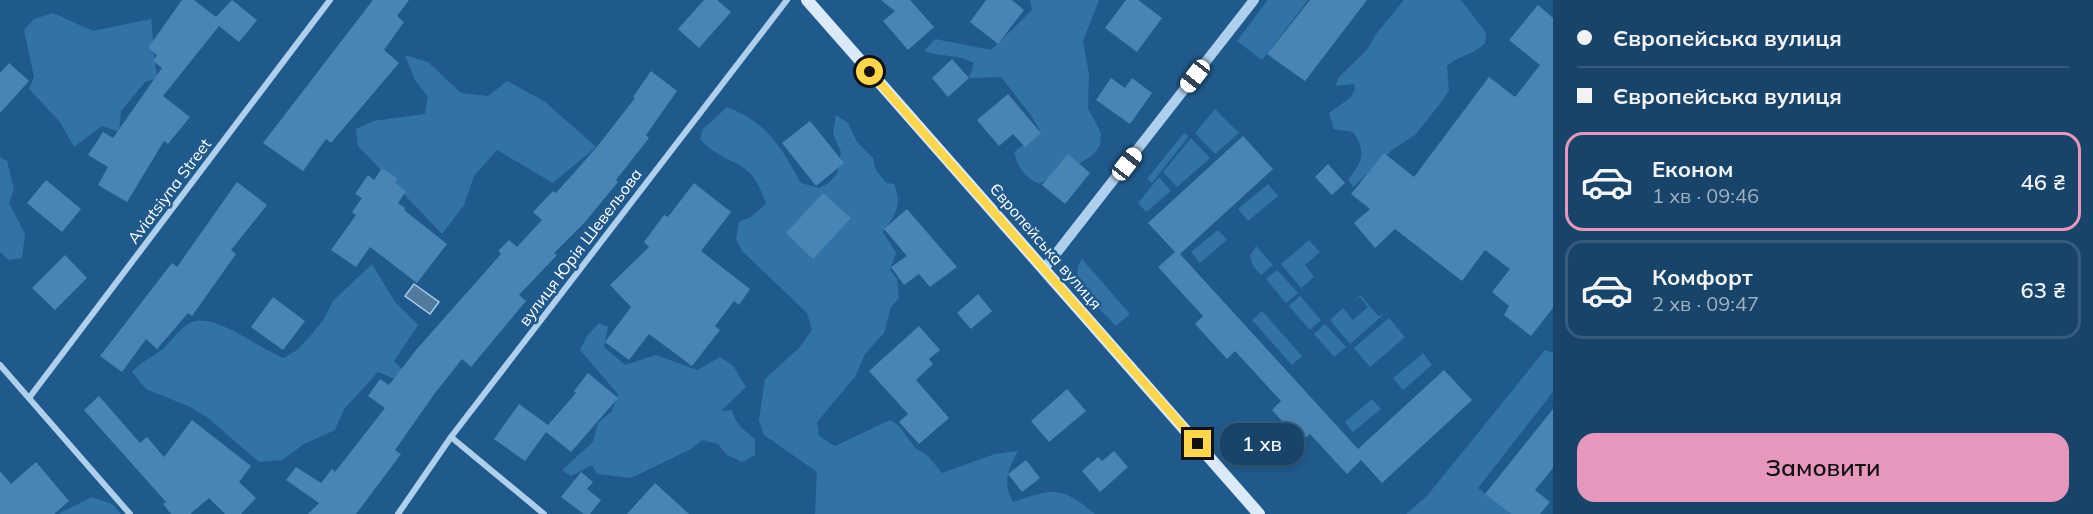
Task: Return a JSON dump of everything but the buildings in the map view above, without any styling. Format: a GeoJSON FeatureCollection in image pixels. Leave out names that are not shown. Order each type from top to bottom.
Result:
{"type":"FeatureCollection","features":[{"type":"Feature","properties":{"kind":"main road","name":"Європейська вулиця"},"geometry":{"type":"LineString","coordinates":[[807,0],[1259,514]]}},
{"type":"Feature","properties":{"kind":"street","name":"Aviatsiyna Street"},"geometry":{"type":"LineString","coordinates":[[29,398],[330,0]]}},
{"type":"Feature","properties":{"kind":"street","name":"вулиця Юрія Шевельова"},"geometry":{"type":"LineString","coordinates":[[398,514],[451,437],[787,0]]}},
{"type":"Feature","properties":{"kind":"street"},"geometry":{"type":"LineString","coordinates":[[1044,269],[1254,0]]}},
{"type":"Feature","properties":{"kind":"street"},"geometry":{"type":"LineString","coordinates":[[0,365],[130,514]]}},
{"type":"Feature","properties":{"kind":"street"},"geometry":{"type":"LineString","coordinates":[[451,437],[544,514]]}},
{"type":"Feature","properties":{"kind":"shaded area"},"geometry":{"type":"Polygon","coordinates":[[[1030,0],[1099,0],[1083,41],[1089,74],[1088,108],[1101,133],[1100,145],[1094,154],[1079,164],[1039,184],[1023,171],[1014,152],[1041,133],[1033,118],[1001,77],[969,78],[974,63],[961,58],[924,51],[935,39],[991,50],[1032,10],[1030,0]]]}},
{"type":"Feature","properties":{"kind":"shaded area"},"geometry":{"type":"Polygon","coordinates":[[[1268,0],[1308,0],[1262,60],[1237,41],[1268,0]]]}},
{"type":"Feature","properties":{"kind":"shaded area"},"geometry":{"type":"Polygon","coordinates":[[[1404,0],[1461,0],[1486,33],[1485,43],[1447,66],[1449,90],[1443,100],[1415,135],[1392,150],[1353,187],[1348,179],[1357,168],[1361,157],[1360,146],[1353,132],[1334,129],[1329,113],[1350,98],[1355,89],[1354,84],[1335,86],[1339,77],[1367,50],[1376,34],[1404,0]]]}},
{"type":"Feature","properties":{"kind":"shaded area"},"geometry":{"type":"Polygon","coordinates":[[[53,13],[93,31],[151,19],[158,78],[145,82],[121,111],[119,132],[102,126],[74,147],[60,122],[29,89],[34,77],[24,30],[34,19],[53,13]]]}},
{"type":"Feature","properties":{"kind":"shaded area"},"geometry":{"type":"Polygon","coordinates":[[[405,55],[428,62],[461,93],[488,96],[507,81],[544,101],[596,147],[553,183],[497,150],[474,176],[464,205],[442,234],[358,146],[356,129],[373,121],[425,114],[428,97],[415,80],[405,55]]]}},
{"type":"Feature","properties":{"kind":"shaded area"},"geometry":{"type":"Polygon","coordinates":[[[727,107],[753,121],[772,138],[801,183],[819,188],[837,174],[841,152],[833,134],[836,115],[848,123],[857,142],[873,158],[875,168],[886,183],[894,184],[897,191],[896,210],[883,232],[896,253],[890,270],[897,279],[899,298],[891,307],[884,333],[865,354],[855,377],[817,422],[819,436],[835,446],[890,420],[898,425],[916,449],[927,455],[942,473],[995,454],[1018,451],[1011,464],[1007,482],[1013,502],[1038,494],[1057,492],[1074,498],[1095,514],[815,514],[817,472],[764,435],[759,420],[765,379],[800,347],[812,330],[807,313],[742,251],[736,239],[739,222],[751,217],[766,204],[760,188],[746,169],[711,149],[700,139],[703,129],[727,107]]]}},
{"type":"Feature","properties":{"kind":"shaded area"},"geometry":{"type":"Polygon","coordinates":[[[1215,109],[1239,133],[1215,154],[1195,133],[1215,109]]]}},
{"type":"Feature","properties":{"kind":"shaded area"},"geometry":{"type":"Polygon","coordinates":[[[1184,133],[1189,136],[1152,183],[1147,179],[1184,133]]]}},
{"type":"Feature","properties":{"kind":"shaded area"},"geometry":{"type":"Polygon","coordinates":[[[1191,138],[1210,158],[1177,187],[1163,172],[1191,138]]]}},
{"type":"Feature","properties":{"kind":"shaded area"},"geometry":{"type":"Polygon","coordinates":[[[0,157],[7,161],[14,189],[9,203],[25,234],[22,258],[9,260],[0,252],[0,157]]]}},
{"type":"Feature","properties":{"kind":"shaded area"},"geometry":{"type":"Polygon","coordinates":[[[1159,177],[1171,191],[1146,212],[1138,203],[1159,177]]]}},
{"type":"Feature","properties":{"kind":"shaded area"},"geometry":{"type":"Polygon","coordinates":[[[1268,184],[1278,196],[1248,221],[1238,209],[1268,184]]]}},
{"type":"Feature","properties":{"kind":"shaded area"},"geometry":{"type":"Polygon","coordinates":[[[1218,230],[1227,240],[1200,263],[1191,252],[1218,230]]]}},
{"type":"Feature","properties":{"kind":"shaded area"},"geometry":{"type":"Polygon","coordinates":[[[1309,240],[1320,252],[1305,265],[1314,277],[1301,288],[1281,264],[1309,240]]]}},
{"type":"Feature","properties":{"kind":"shaded area"},"geometry":{"type":"Polygon","coordinates":[[[1256,246],[1273,265],[1261,275],[1253,266],[1250,256],[1256,246]]]}},
{"type":"Feature","properties":{"kind":"shaded area"},"geometry":{"type":"Polygon","coordinates":[[[1082,259],[1130,314],[1116,326],[1081,286],[1078,268],[1082,259]]]}},
{"type":"Feature","properties":{"kind":"shaded area"},"geometry":{"type":"Polygon","coordinates":[[[372,264],[395,302],[418,325],[394,361],[413,381],[402,382],[378,372],[344,409],[335,430],[304,444],[282,460],[259,462],[207,417],[188,406],[146,389],[132,372],[165,347],[185,326],[198,321],[209,321],[236,332],[284,358],[297,350],[324,319],[333,301],[372,264]]]}},
{"type":"Feature","properties":{"kind":"shaded area"},"geometry":{"type":"Polygon","coordinates":[[[1277,270],[1298,293],[1286,303],[1266,279],[1277,270]]]}},
{"type":"Feature","properties":{"kind":"shaded area"},"geometry":{"type":"Polygon","coordinates":[[[414,284],[439,302],[430,314],[405,296],[414,284]]]}},
{"type":"Feature","properties":{"kind":"shaded area"},"geometry":{"type":"Polygon","coordinates":[[[1360,295],[1378,316],[1384,314],[1350,344],[1330,320],[1343,308],[1353,320],[1368,307],[1360,297],[1353,302],[1360,295]]]}},
{"type":"Feature","properties":{"kind":"shaded area"},"geometry":{"type":"Polygon","coordinates":[[[1300,296],[1321,320],[1310,330],[1289,306],[1300,296]]]}},
{"type":"Feature","properties":{"kind":"shaded area"},"geometry":{"type":"Polygon","coordinates":[[[1262,311],[1302,356],[1292,365],[1252,320],[1262,311]]]}},
{"type":"Feature","properties":{"kind":"shaded area"},"geometry":{"type":"Polygon","coordinates":[[[1389,318],[1405,337],[1370,367],[1354,348],[1389,318]]]}},
{"type":"Feature","properties":{"kind":"shaded area"},"geometry":{"type":"Polygon","coordinates":[[[599,323],[608,327],[604,347],[625,365],[656,355],[697,370],[720,357],[733,366],[746,387],[721,411],[732,410],[738,423],[755,439],[755,455],[742,462],[727,455],[718,444],[702,440],[691,449],[631,478],[597,474],[592,465],[571,476],[562,470],[593,442],[598,423],[612,411],[618,394],[580,350],[587,336],[599,323]]]}},
{"type":"Feature","properties":{"kind":"shaded area"},"geometry":{"type":"Polygon","coordinates":[[[1325,324],[1346,347],[1334,357],[1314,334],[1325,324]]]}},
{"type":"Feature","properties":{"kind":"shaded area"},"geometry":{"type":"Polygon","coordinates":[[[1545,350],[1553,353],[1553,392],[1478,488],[1511,514],[1406,514],[1427,496],[1545,350]]]}},
{"type":"Feature","properties":{"kind":"shaded area"},"geometry":{"type":"Polygon","coordinates":[[[1423,353],[1432,365],[1403,390],[1393,378],[1423,353]]]}},
{"type":"Feature","properties":{"kind":"shaded area"},"geometry":{"type":"Polygon","coordinates":[[[1372,399],[1381,409],[1353,432],[1345,422],[1372,399]]]}},
{"type":"Feature","properties":{"kind":"shaded area"},"geometry":{"type":"Polygon","coordinates":[[[92,497],[112,504],[121,514],[58,514],[92,497]]]}},
{"type":"Feature","properties":{"kind":"route"},"geometry":{"type":"LineString","coordinates":[[870,72],[1198,444]]}}]}
